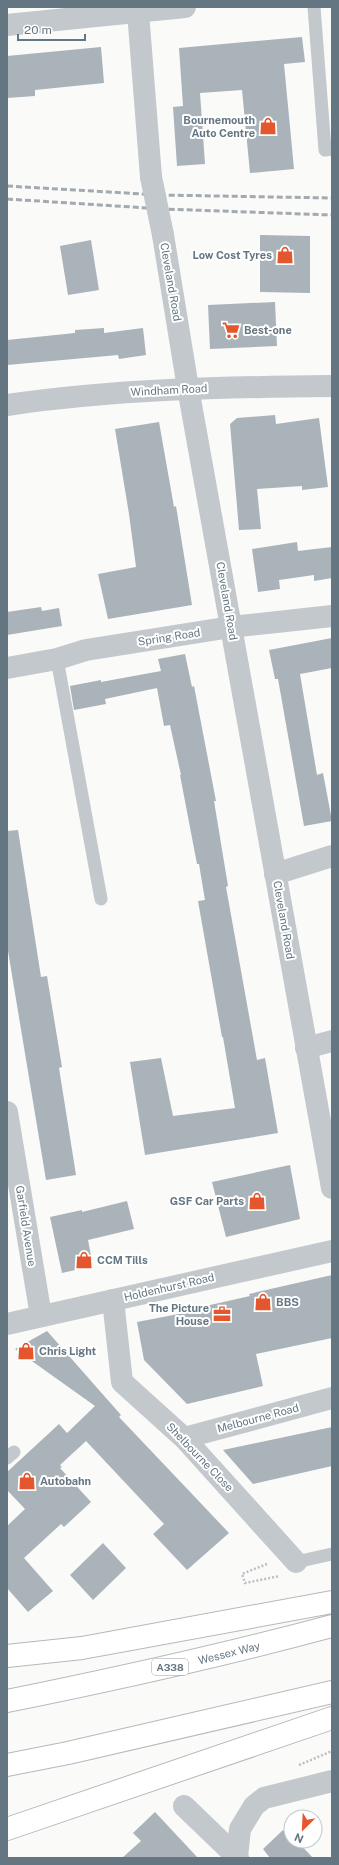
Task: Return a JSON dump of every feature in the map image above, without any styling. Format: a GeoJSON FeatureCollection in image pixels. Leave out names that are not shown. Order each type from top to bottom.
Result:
{"type":"FeatureCollection","features":[{"type":"Feature","properties":{"kind":"highway"},"geometry":{"type":"LineString","coordinates":[[7,1656],[82,1648],[332,1602]]}},
{"type":"Feature","properties":{"kind":"highway","name":"Wessex Way"},"geometry":{"type":"LineString","coordinates":[[7,1701],[129,1676],[332,1626]]}},
{"type":"Feature","properties":{"kind":"highway"},"geometry":{"type":"LineString","coordinates":[[7,1765],[68,1753],[332,1692]]}},
{"type":"Feature","properties":{"kind":"highway"},"geometry":{"type":"LineString","coordinates":[[7,1829],[332,1718]]}},
{"type":"Feature","properties":{"kind":"street"},"geometry":{"type":"LineString","coordinates":[[7,25],[185,7]]}},
{"type":"Feature","properties":{"kind":"street","name":"Cleveland Road"},"geometry":{"type":"LineString","coordinates":[[138,12],[151,177],[163,235],[188,388],[332,1188]]}},
{"type":"Feature","properties":{"kind":"street","name":"Windham Road"},"geometry":{"type":"LineString","coordinates":[[7,405],[74,396],[188,388],[332,386]]}},
{"type":"Feature","properties":{"kind":"street","name":"Spring Road"},"geometry":{"type":"LineString","coordinates":[[7,668],[57,659],[86,650],[231,627],[332,616]]}},
{"type":"Feature","properties":{"kind":"street"},"geometry":{"type":"LineString","coordinates":[[275,874],[332,856]]}},
{"type":"Feature","properties":{"kind":"street"},"geometry":{"type":"LineString","coordinates":[[306,1048],[332,1041]]}},
{"type":"Feature","properties":{"kind":"street","name":"Garfield Avenue"},"geometry":{"type":"LineString","coordinates":[[7,1112],[41,1316]]}},
{"type":"Feature","properties":{"kind":"street","name":"Holdenhurst Road"},"geometry":{"type":"LineString","coordinates":[[7,1324],[332,1251]]}},
{"type":"Feature","properties":{"kind":"street","name":"Shelbourne Close"},"geometry":{"type":"LineString","coordinates":[[113,1300],[122,1382],[184,1438],[296,1562]]}},
{"type":"Feature","properties":{"kind":"street","name":"Melbourne Road"},"geometry":{"type":"LineString","coordinates":[[184,1438],[332,1398]]}},
{"type":"Feature","properties":{"kind":"street"},"geometry":{"type":"LineString","coordinates":[[238,1858],[240,1829],[254,1806],[264,1798],[332,1782]]}},
{"type":"Feature","properties":{"kind":"street"},"geometry":{"type":"LineString","coordinates":[[184,1806],[238,1858]]}},
{"type":"Feature","properties":{"kind":"lane"},"geometry":{"type":"LineString","coordinates":[[314,7],[325,150],[332,149]]}},
{"type":"Feature","properties":{"kind":"lane"},"geometry":{"type":"LineString","coordinates":[[57,659],[101,900]]}},
{"type":"Feature","properties":{"kind":"lane"},"geometry":{"type":"LineString","coordinates":[[296,1562],[332,1554]]}},
{"type":"Feature","properties":{"kind":"path"},"geometry":{"type":"LineString","coordinates":[[307,1760],[332,1751]]}},
{"type":"Feature","properties":{"kind":"building"},"geometry":{"type":"Polygon","coordinates":[[[302,37],[305,62],[284,64],[294,169],[250,173],[242,90],[200,93],[205,164],[177,166],[173,107],[183,106],[179,48],[302,37]]]}},
{"type":"Feature","properties":{"kind":"building"},"geometry":{"type":"Polygon","coordinates":[[[101,47],[104,83],[35,90],[35,96],[7,98],[7,56],[101,47]]]}},
{"type":"Feature","properties":{"kind":"building","name":"Low Cost Tyres"},"geometry":{"type":"Polygon","coordinates":[[[260,235],[310,236],[310,293],[260,292],[260,235]]]}},
{"type":"Feature","properties":{"kind":"building"},"geometry":{"type":"Polygon","coordinates":[[[91,240],[99,290],[68,295],[60,246],[91,240]]]}},
{"type":"Feature","properties":{"kind":"building"},"geometry":{"type":"Polygon","coordinates":[[[275,302],[277,346],[210,349],[208,305],[275,302]]]}},
{"type":"Feature","properties":{"kind":"building"},"geometry":{"type":"Polygon","coordinates":[[[104,328],[104,333],[143,328],[146,355],[119,359],[118,355],[7,365],[7,340],[75,333],[75,330],[104,328]]]}},
{"type":"Feature","properties":{"kind":"building"},"geometry":{"type":"Polygon","coordinates":[[[275,415],[276,424],[319,418],[328,487],[302,490],[302,486],[257,489],[261,529],[239,530],[230,424],[237,418],[275,415]]]}},
{"type":"Feature","properties":{"kind":"building"},"geometry":{"type":"Polygon","coordinates":[[[159,422],[174,507],[176,506],[192,605],[108,619],[98,574],[136,567],[115,429],[159,422]]]}},
{"type":"Feature","properties":{"kind":"building"},"geometry":{"type":"Polygon","coordinates":[[[297,542],[298,551],[332,547],[332,578],[314,581],[314,575],[279,580],[280,589],[258,592],[252,549],[297,542]]]}},
{"type":"Feature","properties":{"kind":"building"},"geometry":{"type":"Polygon","coordinates":[[[41,607],[42,611],[59,608],[62,626],[7,635],[7,612],[41,607]]]}},
{"type":"Feature","properties":{"kind":"building"},"geometry":{"type":"Polygon","coordinates":[[[332,638],[332,668],[300,674],[317,775],[323,773],[332,821],[304,826],[278,679],[275,679],[269,650],[332,638]]]}},
{"type":"Feature","properties":{"kind":"building"},"geometry":{"type":"Polygon","coordinates":[[[185,654],[192,687],[194,686],[216,801],[214,801],[228,886],[226,887],[257,1060],[265,1058],[278,1133],[145,1155],[130,1062],[161,1058],[173,1116],[235,1108],[198,901],[205,900],[170,725],[164,726],[157,688],[105,699],[106,704],[74,710],[70,686],[161,671],[158,659],[185,654]]]}},
{"type":"Feature","properties":{"kind":"building"},"geometry":{"type":"Polygon","coordinates":[[[18,830],[41,977],[47,976],[62,1067],[59,1068],[76,1175],[46,1180],[7,945],[7,831],[18,830]]]}},
{"type":"Feature","properties":{"kind":"building","name":"GSF Car Parts"},"geometry":{"type":"Polygon","coordinates":[[[290,1165],[300,1219],[226,1237],[212,1182],[290,1165]]]}},
{"type":"Feature","properties":{"kind":"building"},"geometry":{"type":"Polygon","coordinates":[[[127,1201],[134,1229],[88,1240],[93,1266],[62,1273],[50,1217],[82,1210],[82,1212],[127,1201]]]}},
{"type":"Feature","properties":{"kind":"building"},"geometry":{"type":"Polygon","coordinates":[[[332,1275],[332,1338],[256,1354],[263,1386],[187,1404],[144,1360],[137,1322],[189,1312],[188,1310],[250,1296],[249,1294],[332,1275]]]}},
{"type":"Feature","properties":{"kind":"building"},"geometry":{"type":"Polygon","coordinates":[[[47,1331],[121,1415],[119,1417],[229,1533],[187,1570],[153,1534],[164,1524],[86,1441],[60,1465],[62,1467],[60,1468],[91,1502],[64,1527],[61,1524],[24,1558],[53,1591],[28,1612],[7,1588],[7,1526],[25,1509],[7,1490],[7,1472],[59,1424],[67,1433],[95,1406],[15,1349],[47,1331]]]}},
{"type":"Feature","properties":{"kind":"building"},"geometry":{"type":"Polygon","coordinates":[[[332,1427],[332,1466],[253,1484],[223,1450],[332,1427]]]}},
{"type":"Feature","properties":{"kind":"building"},"geometry":{"type":"Polygon","coordinates":[[[103,1543],[126,1568],[93,1600],[70,1575],[103,1543]]]}},
{"type":"Feature","properties":{"kind":"building"},"geometry":{"type":"Polygon","coordinates":[[[155,1812],[198,1858],[122,1858],[141,1841],[133,1833],[155,1812]]]}},
{"type":"Feature","properties":{"kind":"building"},"geometry":{"type":"Polygon","coordinates":[[[283,1830],[283,1849],[305,1849],[313,1858],[270,1858],[263,1849],[283,1830]]]}},
{"type":"Feature","properties":{"kind":"railway"},"geometry":{"type":"LineString","coordinates":[[7,186],[160,195],[332,198]]}},
{"type":"Feature","properties":{"kind":"railway"},"geometry":{"type":"LineString","coordinates":[[7,199],[163,209],[332,215]]}},
{"type":"Feature","properties":{"kind":"place","name":"Bournemouth Auto Centre"},"geometry":{"type":"Point","coordinates":[268,126]}},
{"type":"Feature","properties":{"kind":"place","name":"Low Cost Tyres"},"geometry":{"type":"Point","coordinates":[285,255]}},
{"type":"Feature","properties":{"kind":"place","name":"Best-one"},"geometry":{"type":"Point","coordinates":[231,330]}},
{"type":"Feature","properties":{"kind":"place","name":"GSF Car Parts"},"geometry":{"type":"Point","coordinates":[257,1201]}},
{"type":"Feature","properties":{"kind":"place","name":"CCM Tills"},"geometry":{"type":"Point","coordinates":[84,1260]}},
{"type":"Feature","properties":{"kind":"place","name":"BBS"},"geometry":{"type":"Point","coordinates":[263,1302]}},
{"type":"Feature","properties":{"kind":"place","name":"The Picture House"},"geometry":{"type":"Point","coordinates":[222,1314]}},
{"type":"Feature","properties":{"kind":"place","name":"Chris Light"},"geometry":{"type":"Point","coordinates":[26,1351]}},
{"type":"Feature","properties":{"kind":"place","name":"Autobahn"},"geometry":{"type":"Point","coordinates":[27,1481]}}]}
